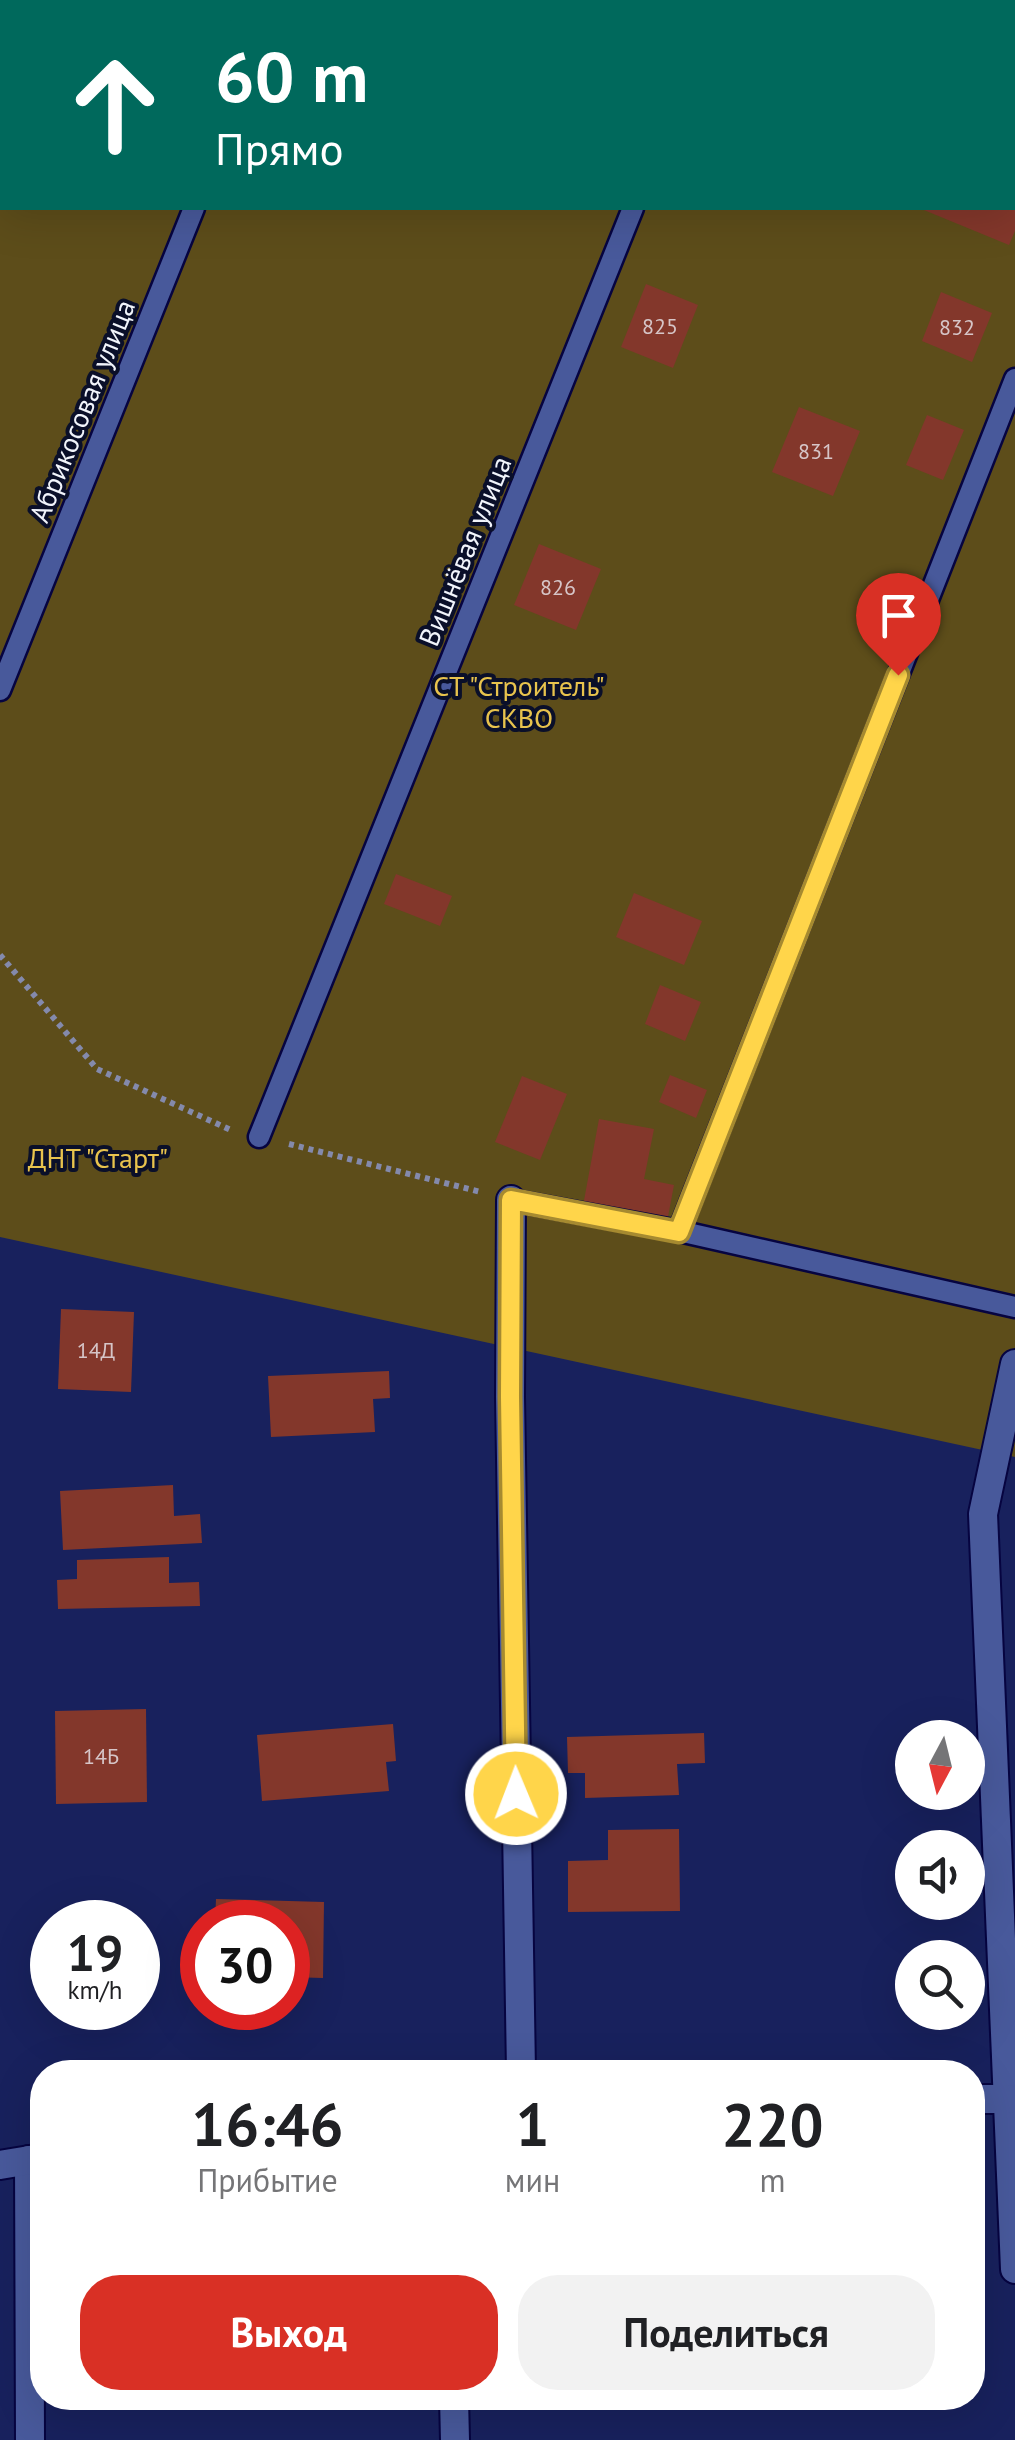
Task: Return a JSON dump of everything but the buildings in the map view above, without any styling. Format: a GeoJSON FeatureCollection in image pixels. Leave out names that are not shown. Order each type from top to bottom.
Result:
{"type":"FeatureCollection","features":[{"type":"Feature","properties":{"kind":"street"},"geometry":{"type":"LineString","coordinates":[[511,1200],[510,1397],[522,2060]]}},
{"type":"Feature","properties":{"kind":"street"},"geometry":{"type":"LineString","coordinates":[[1015,1364],[983,1514],[1015,2269]]}},
{"type":"Feature","properties":{"kind":"street"},"geometry":{"type":"LineString","coordinates":[[985,2099],[1008,2099]]}},
{"type":"Feature","properties":{"kind":"street"},"geometry":{"type":"LineString","coordinates":[[0,2165],[30,2160]]}},
{"type":"Feature","properties":{"kind":"street"},"geometry":{"type":"LineString","coordinates":[[30,2440],[31,2410]]}},
{"type":"Feature","properties":{"kind":"street"},"geometry":{"type":"LineString","coordinates":[[454,2410],[455,2440]]}},
{"type":"Feature","properties":{"kind":"lane","name":"Абрикосовая улица"},"geometry":{"type":"LineString","coordinates":[[0,690],[193,210]]}},
{"type":"Feature","properties":{"kind":"lane","name":"Вишнёвая улица"},"geometry":{"type":"LineString","coordinates":[[259,1137],[632,210]]}},
{"type":"Feature","properties":{"kind":"lane"},"geometry":{"type":"LineString","coordinates":[[679,1232],[1015,378]]}},
{"type":"Feature","properties":{"kind":"lane"},"geometry":{"type":"LineString","coordinates":[[511,1200],[679,1232],[1015,1307]]}},
{"type":"Feature","properties":{"kind":"green space","name":"СТ \"Строитель\" СКВО"},"geometry":{"type":"Polygon","coordinates":[[[0,210],[1015,210],[1015,1457],[0,1237],[0,210]]]}},
{"type":"Feature","properties":{"kind":"route"},"geometry":{"type":"LineString","coordinates":[[516,1794],[511,1200],[679,1232],[898,675]]}},
{"type":"Feature","properties":{"kind":"park label","name":"ДНТ \"Старт\""},"geometry":{"type":"Point","coordinates":[98,1158]}}]}
